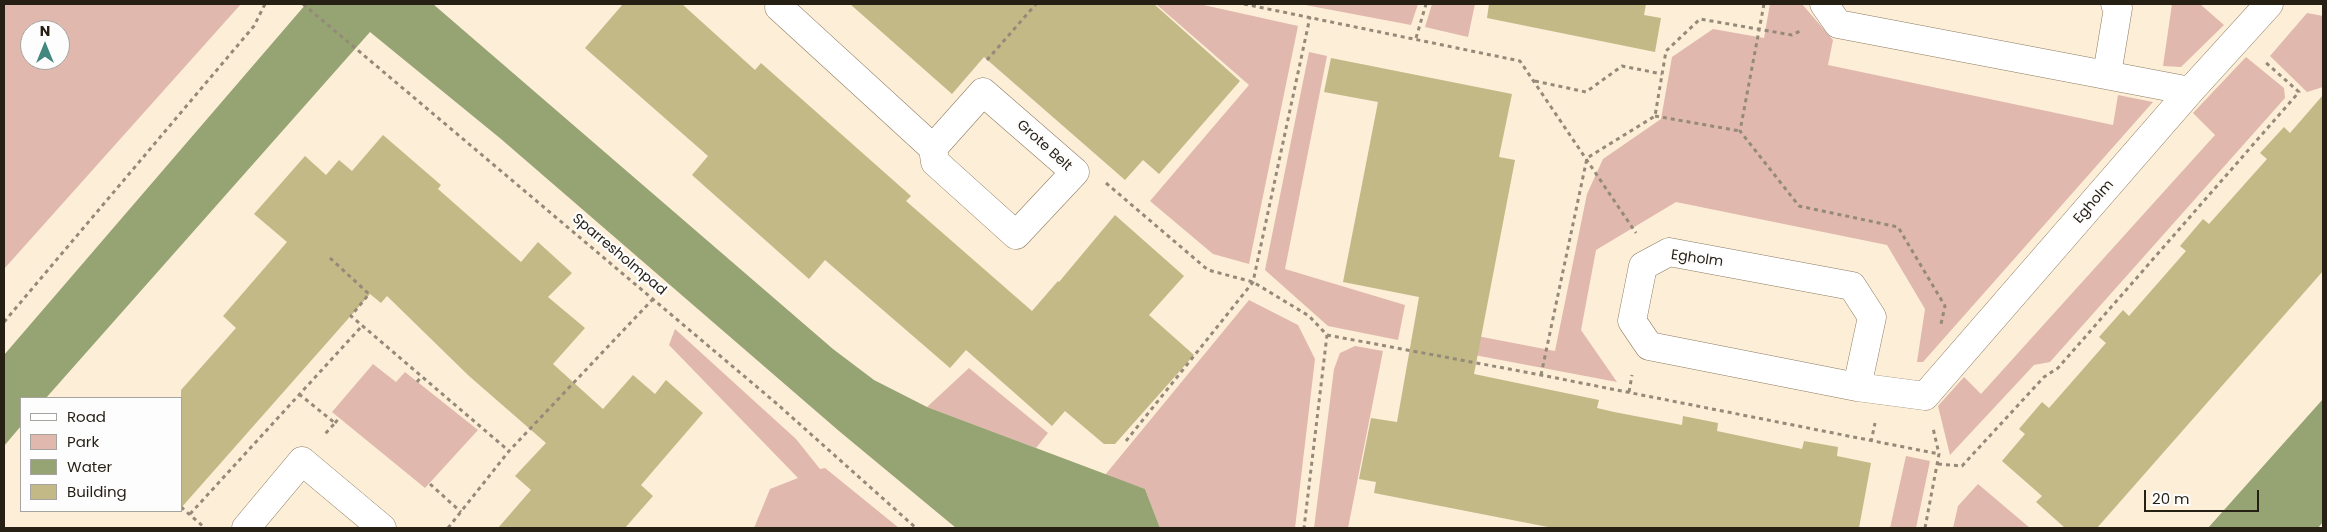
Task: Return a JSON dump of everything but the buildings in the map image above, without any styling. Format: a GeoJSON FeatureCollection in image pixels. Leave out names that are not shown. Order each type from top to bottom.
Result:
{"type":"FeatureCollection","features":[{"type":"Feature","properties":{"kind":"street"},"geometry":{"type":"LineString","coordinates":[[2107,74],[2118,8],[2115,4]]}},
{"type":"Feature","properties":{"kind":"street","name":"Egholm"},"geometry":{"type":"LineString","coordinates":[[1857,387],[1872,317],[1852,286],[1669,252],[1643,266],[1632,321],[1649,346],[1857,387],[1925,396],[2190,91],[2269,4]]}},
{"type":"Feature","properties":{"kind":"street","name":"Grote Belt"},"geometry":{"type":"LineString","coordinates":[[779,5],[933,148],[935,162],[1016,235],[1075,172],[983,92]]}},
{"type":"Feature","properties":{"kind":"street"},"geometry":{"type":"LineString","coordinates":[[1827,9],[1838,24],[2190,91]]}},
{"type":"Feature","properties":{"kind":"street"},"geometry":{"type":"LineString","coordinates":[[933,148],[983,92]]}},
{"type":"Feature","properties":{"kind":"street"},"geometry":{"type":"LineString","coordinates":[[246,528],[302,461],[382,528]]}},
{"type":"Feature","properties":{"kind":"path"},"geometry":{"type":"LineString","coordinates":[[4,322],[254,26],[265,4]]}},
{"type":"Feature","properties":{"kind":"path","name":"Sparresholmpad"},"geometry":{"type":"LineString","coordinates":[[303,4],[367,56],[776,403],[916,528]]}},
{"type":"Feature","properties":{"kind":"path"},"geometry":{"type":"LineString","coordinates":[[983,92],[984,63],[1036,4]]}},
{"type":"Feature","properties":{"kind":"path"},"geometry":{"type":"LineString","coordinates":[[1244,4],[1520,61],[1654,260]]}},
{"type":"Feature","properties":{"kind":"path"},"geometry":{"type":"LineString","coordinates":[[1416,38],[1426,4]]}},
{"type":"Feature","properties":{"kind":"path"},"geometry":{"type":"LineString","coordinates":[[1740,131],[1764,4]]}},
{"type":"Feature","properties":{"kind":"path"},"geometry":{"type":"LineString","coordinates":[[1655,116],[1666,50],[1700,19],[1792,35],[1827,9]]}},
{"type":"Feature","properties":{"kind":"path"},"geometry":{"type":"LineString","coordinates":[[1126,441],[1253,282],[1310,17]]}},
{"type":"Feature","properties":{"kind":"path"},"geometry":{"type":"LineString","coordinates":[[1925,528],[1938,464],[1962,466],[2044,376],[2058,368],[2299,92],[2238,38]]}},
{"type":"Feature","properties":{"kind":"path"},"geometry":{"type":"LineString","coordinates":[[1535,81],[1586,92],[1622,66],[1662,74]]}},
{"type":"Feature","properties":{"kind":"path"},"geometry":{"type":"LineString","coordinates":[[1542,375],[1587,158],[1655,116],[1740,131],[1799,206],[1898,227],[1945,306],[1939,333]]}},
{"type":"Feature","properties":{"kind":"path"},"geometry":{"type":"LineString","coordinates":[[1075,172],[1107,183],[1208,270],[1253,282],[1309,316],[1327,336],[1542,375],[1939,454]]}},
{"type":"Feature","properties":{"kind":"path"},"geometry":{"type":"LineString","coordinates":[[330,258],[369,294],[351,316],[509,451]]}},
{"type":"Feature","properties":{"kind":"path"},"geometry":{"type":"LineString","coordinates":[[448,528],[509,451],[653,299]]}},
{"type":"Feature","properties":{"kind":"path"},"geometry":{"type":"LineString","coordinates":[[190,514],[362,326]]}},
{"type":"Feature","properties":{"kind":"path"},"geometry":{"type":"LineString","coordinates":[[1304,528],[1327,336]]}},
{"type":"Feature","properties":{"kind":"path"},"geometry":{"type":"LineString","coordinates":[[417,382],[421,376]]}},
{"type":"Feature","properties":{"kind":"path"},"geometry":{"type":"LineString","coordinates":[[299,394],[335,423]]}},
{"type":"Feature","properties":{"kind":"path"},"geometry":{"type":"LineString","coordinates":[[302,461],[339,418]]}},
{"type":"Feature","properties":{"kind":"path"},"geometry":{"type":"LineString","coordinates":[[430,484],[461,512]]}},
{"type":"Feature","properties":{"kind":"path"},"geometry":{"type":"LineString","coordinates":[[182,508],[205,528]]}},
{"type":"Feature","properties":{"kind":"green space"},"geometry":{"type":"Polygon","coordinates":[[[4,4],[241,4],[4,269],[4,4]]]}},
{"type":"Feature","properties":{"kind":"green space"},"geometry":{"type":"Polygon","coordinates":[[[1156,4],[1199,4],[1298,26],[1249,264],[1213,254],[1150,201],[1249,85],[1156,4]]]}},
{"type":"Feature","properties":{"kind":"green space"},"geometry":{"type":"Polygon","coordinates":[[[1300,4],[1418,4],[1411,25],[1300,4]]]}},
{"type":"Feature","properties":{"kind":"green space"},"geometry":{"type":"Polygon","coordinates":[[[1432,4],[1475,4],[1468,37],[1425,27],[1432,4]]]}},
{"type":"Feature","properties":{"kind":"green space"},"geometry":{"type":"Polygon","coordinates":[[[1770,4],[1802,4],[1833,40],[1828,65],[2113,125],[2118,95],[2153,102],[1923,362],[1917,362],[1925,309],[1887,245],[1676,202],[1596,250],[1581,330],[1617,382],[1411,343],[1415,324],[1555,351],[1587,194],[1603,159],[1661,119],[1672,57],[1713,29],[1764,38],[1770,4]]]}},
{"type":"Feature","properties":{"kind":"green space"},"geometry":{"type":"Polygon","coordinates":[[[2172,4],[2200,4],[2224,25],[2181,67],[2163,66],[2172,4]]]}},
{"type":"Feature","properties":{"kind":"green space"},"geometry":{"type":"Polygon","coordinates":[[[2307,13],[2323,16],[2323,87],[2307,92],[2270,56],[2307,13]]]}},
{"type":"Feature","properties":{"kind":"green space"},"geometry":{"type":"Polygon","coordinates":[[[1309,52],[1327,56],[1285,269],[1405,305],[1398,340],[1328,326],[1265,270],[1309,52]]]}},
{"type":"Feature","properties":{"kind":"green space"},"geometry":{"type":"Polygon","coordinates":[[[2246,57],[2284,88],[2285,98],[2050,362],[2034,365],[1950,455],[1938,406],[1964,377],[1981,394],[2215,135],[2193,113],[2246,57]]]}},
{"type":"Feature","properties":{"kind":"green space"},"geometry":{"type":"Polygon","coordinates":[[[1249,300],[1298,325],[1315,359],[1295,528],[1160,528],[1145,489],[1105,475],[1249,300]]]}},
{"type":"Feature","properties":{"kind":"green space"},"geometry":{"type":"Polygon","coordinates":[[[675,329],[796,439],[820,469],[825,468],[899,528],[754,528],[770,489],[798,478],[669,345],[675,329]]]}},
{"type":"Feature","properties":{"kind":"green space"},"geometry":{"type":"Polygon","coordinates":[[[1355,346],[1383,351],[1348,528],[1314,528],[1334,369],[1340,353],[1355,346]]]}},
{"type":"Feature","properties":{"kind":"green space"},"geometry":{"type":"Polygon","coordinates":[[[373,364],[396,382],[405,372],[478,430],[425,488],[332,412],[373,364]]]}},
{"type":"Feature","properties":{"kind":"green space"},"geometry":{"type":"Polygon","coordinates":[[[969,368],[1048,433],[1036,448],[927,407],[969,368]]]}},
{"type":"Feature","properties":{"kind":"green space"},"geometry":{"type":"Polygon","coordinates":[[[1906,456],[1930,461],[1916,528],[1890,528],[1906,456]]]}},
{"type":"Feature","properties":{"kind":"green space"},"geometry":{"type":"Polygon","coordinates":[[[1978,484],[2030,528],[1953,528],[1958,506],[1978,484]]]}},
{"type":"Feature","properties":{"kind":"water"},"geometry":{"type":"Polygon","coordinates":[[[306,4],[433,4],[833,349],[874,380],[927,407],[1145,489],[1160,528],[956,528],[839,431],[501,139],[370,32],[47,397],[20,397],[20,427],[4,446],[4,355],[306,4]]]}},
{"type":"Feature","properties":{"kind":"water"},"geometry":{"type":"Polygon","coordinates":[[[2323,399],[2323,522],[2318,528],[2208,528],[2323,399]]]}}]}
